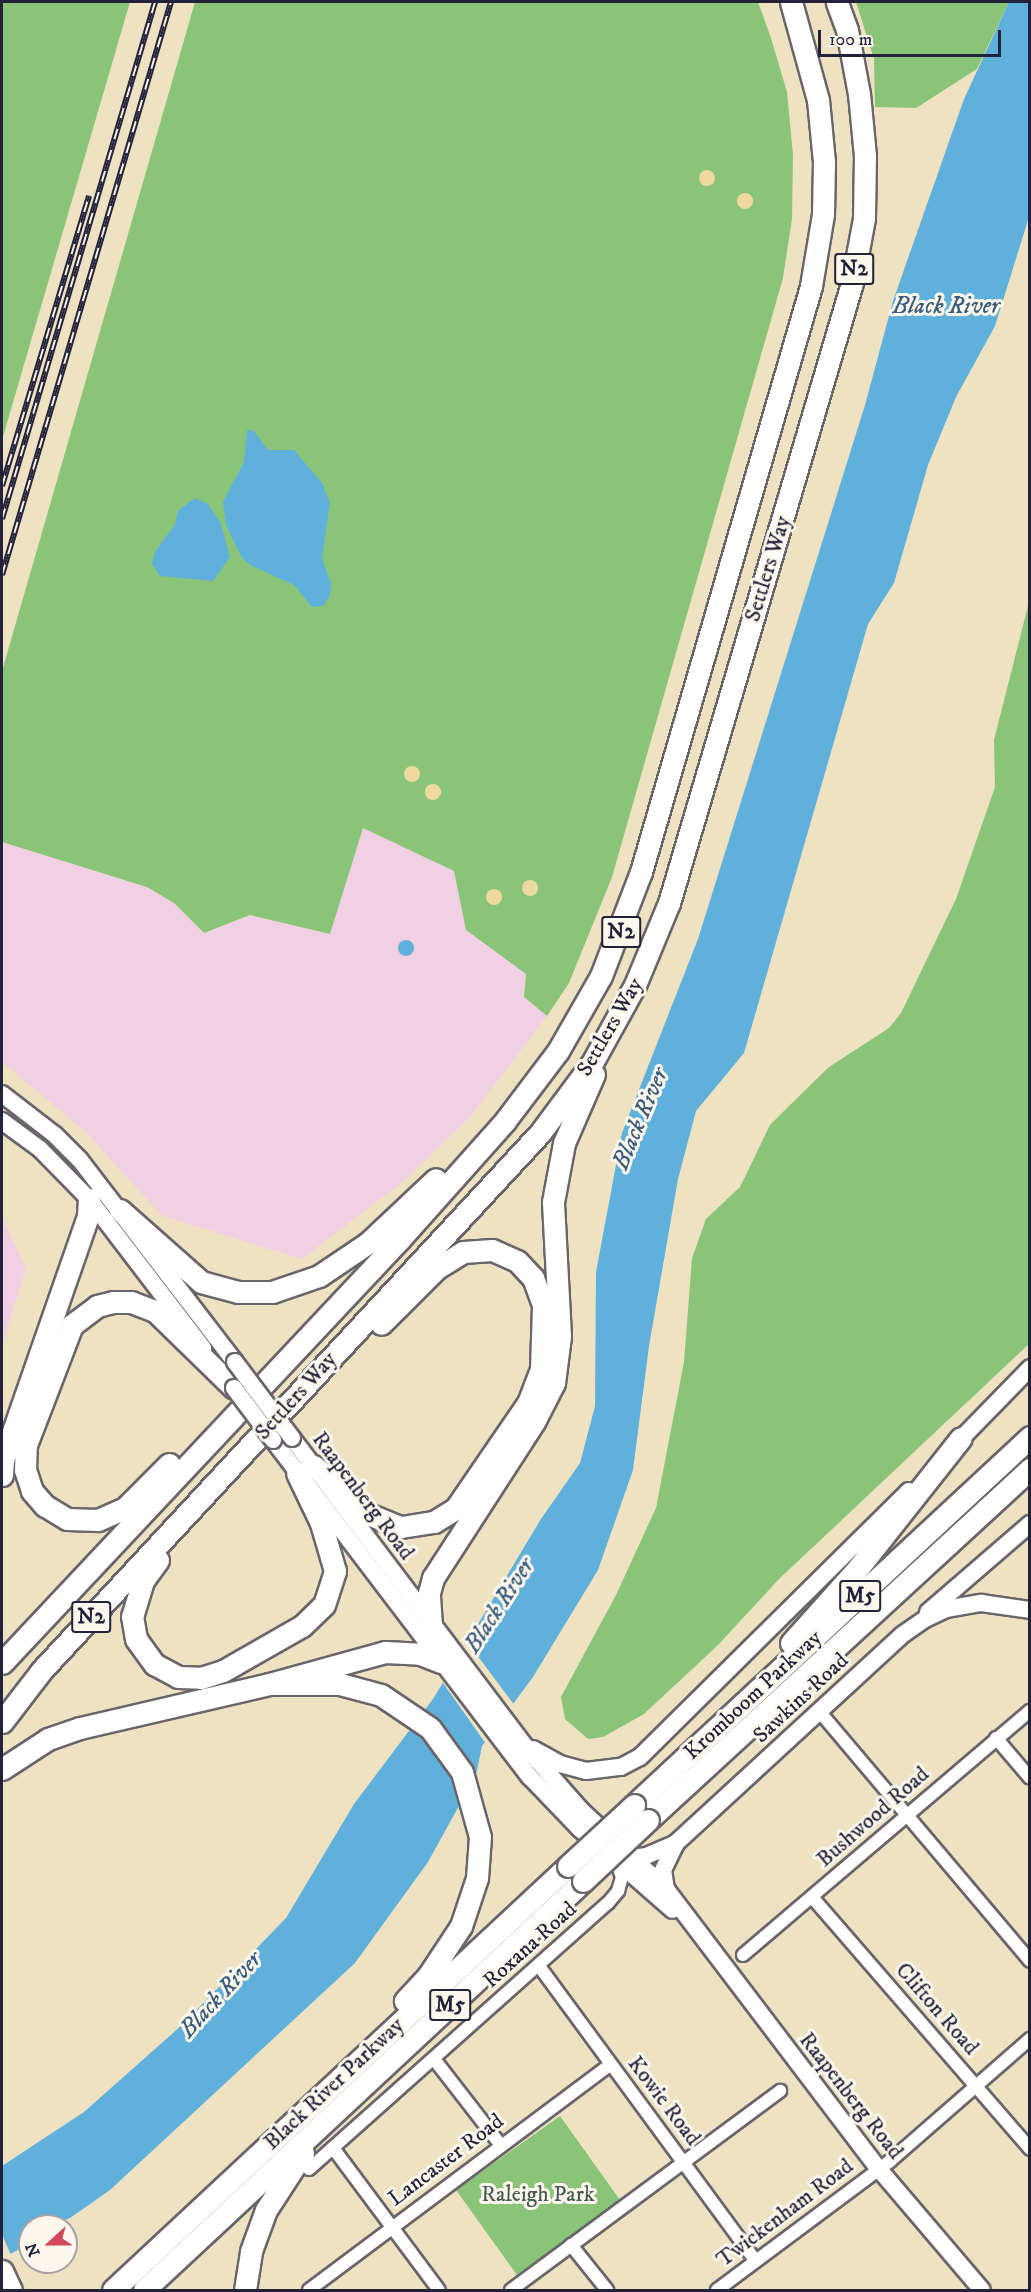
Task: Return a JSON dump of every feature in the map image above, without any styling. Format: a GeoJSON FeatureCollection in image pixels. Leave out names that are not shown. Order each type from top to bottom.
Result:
{"type":"FeatureCollection","features":[{"type":"Feature","properties":{"kind":"highway","name":"Settlers Way"},"geometry":{"type":"LineString","coordinates":[[2,1663],[291,1357],[505,1121],[570,1032],[623,924],[793,358],[819,234],[824,162],[818,100],[791,2]]}},
{"type":"Feature","properties":{"kind":"highway","name":"Settlers Way"},"geometry":{"type":"LineString","coordinates":[[2,1722],[42,1670],[540,1133],[605,1042],[645,964],[669,903],[852,283],[864,218],[865,156],[859,94],[848,30],[837,2]]}},
{"type":"Feature","properties":{"kind":"highway"},"geometry":{"type":"LineString","coordinates":[[431,1624],[429,1593],[433,1578],[534,1422],[554,1383],[560,1336],[553,1202],[564,1143],[605,1042]]}},
{"type":"Feature","properties":{"kind":"highway"},"geometry":{"type":"LineString","coordinates":[[120,1210],[201,1282],[237,1292],[272,1292],[319,1276],[368,1243],[453,1161],[505,1121]]}},
{"type":"Feature","properties":{"kind":"highway"},"geometry":{"type":"LineString","coordinates":[[2,1474],[3,1460],[88,1216],[89,1199]]}},
{"type":"Feature","properties":{"kind":"highway"},"geometry":{"type":"LineString","coordinates":[[302,1388],[346,1360],[437,1268],[463,1252],[492,1250],[517,1261],[533,1278],[543,1305],[541,1369],[528,1403],[456,1508],[418,1527],[394,1526],[368,1514],[306,1470]]}},
{"type":"Feature","properties":{"kind":"highway"},"geometry":{"type":"LineString","coordinates":[[229,1375],[155,1311],[131,1302],[97,1306],[72,1325],[26,1445],[25,1470],[32,1491],[45,1506],[67,1519],[98,1520],[125,1509],[229,1405],[291,1357]]}},
{"type":"Feature","properties":{"kind":"highway","name":"Kromboom Parkway"},"geometry":{"type":"LineString","coordinates":[[641,1812],[702,1742],[1029,1437]]}},
{"type":"Feature","properties":{"kind":"highway"},"geometry":{"type":"LineString","coordinates":[[702,1742],[859,1567],[961,1438]]}},
{"type":"Feature","properties":{"kind":"highway","name":"Kromboom Parkway"},"geometry":{"type":"LineString","coordinates":[[641,1812],[935,1556],[1029,1469]]}},
{"type":"Feature","properties":{"kind":"highway"},"geometry":{"type":"LineString","coordinates":[[185,1516],[143,1581],[132,1616],[136,1639],[154,1664],[178,1677],[201,1678],[223,1671],[302,1626],[324,1605],[335,1571],[306,1470]]}},
{"type":"Feature","properties":{"kind":"highway"},"geometry":{"type":"LineString","coordinates":[[935,1556],[1029,1481]]}},
{"type":"Feature","properties":{"kind":"highway"},"geometry":{"type":"LineString","coordinates":[[2,1769],[48,1739],[80,1728],[269,1684],[385,1652],[420,1654],[446,1660]]}},
{"type":"Feature","properties":{"kind":"highway"},"geometry":{"type":"LineString","coordinates":[[269,1684],[340,1684],[399,1705],[430,1728],[462,1772],[480,1837],[477,1878],[461,1926],[428,1976],[312,2104]]}},
{"type":"Feature","properties":{"kind":"highway","name":"Black River Parkway"},"geometry":{"type":"LineString","coordinates":[[113,2290],[568,1866],[641,1812]]}},
{"type":"Feature","properties":{"kind":"highway","name":"Black River Parkway"},"geometry":{"type":"LineString","coordinates":[[144,2290],[583,1881],[641,1812]]}},
{"type":"Feature","properties":{"kind":"highway"},"geometry":{"type":"LineString","coordinates":[[245,2290],[251,2251],[266,2210],[318,2129]]}},
{"type":"Feature","properties":{"kind":"main road","name":"Raapenberg Road"},"geometry":{"type":"LineString","coordinates":[[2,1094],[55,1135],[120,1210],[229,1375],[290,1448]]}},
{"type":"Feature","properties":{"kind":"main road","name":"Raapenberg Road"},"geometry":{"type":"LineString","coordinates":[[2,1121],[30,1141],[89,1199],[290,1448],[446,1660],[501,1728],[553,1801],[689,1924]]}},
{"type":"Feature","properties":{"kind":"main road"},"geometry":{"type":"LineString","coordinates":[[2,1129],[30,1141]]}},
{"type":"Feature","properties":{"kind":"main road"},"geometry":{"type":"LineString","coordinates":[[525,1744],[560,1764],[586,1771],[621,1767],[640,1757],[1029,1368]]}},
{"type":"Feature","properties":{"kind":"main road","name":"Raapenberg Road"},"geometry":{"type":"LineString","coordinates":[[306,1470],[431,1624],[446,1660]]}},
{"type":"Feature","properties":{"kind":"main road"},"geometry":{"type":"LineString","coordinates":[[902,1635],[1029,1524]]}},
{"type":"Feature","properties":{"kind":"main road","name":"Sawkins Road"},"geometry":{"type":"LineString","coordinates":[[616,1860],[635,1857],[676,1843],[902,1635],[946,1609],[966,1604],[994,1602],[1029,1610]]}},
{"type":"Feature","properties":{"kind":"main road","name":"Raapenberg Road"},"geometry":{"type":"LineString","coordinates":[[501,1728],[525,1744],[563,1791],[635,1857],[666,1889],[689,1924],[878,2168],[982,2290]]}},
{"type":"Feature","properties":{"kind":"main road"},"geometry":{"type":"LineString","coordinates":[[666,1889],[663,1870],[676,1843]]}},
{"type":"Feature","properties":{"kind":"street"},"geometry":{"type":"LineString","coordinates":[[819,1711],[1029,1962]]}},
{"type":"Feature","properties":{"kind":"street","name":"Bushwood Road"},"geometry":{"type":"LineString","coordinates":[[743,1955],[1029,1711]]}},
{"type":"Feature","properties":{"kind":"street"},"geometry":{"type":"LineString","coordinates":[[996,1738],[1029,1778]]}},
{"type":"Feature","properties":{"kind":"street","name":"Roxana Road"},"geometry":{"type":"LineString","coordinates":[[309,2169],[608,1903],[618,1891],[622,1877],[616,1860]]}},
{"type":"Feature","properties":{"kind":"street","name":"Clifton Road"},"geometry":{"type":"LineString","coordinates":[[812,1897],[1029,2149]]}},
{"type":"Feature","properties":{"kind":"street","name":"Kowie Road"},"geometry":{"type":"LineString","coordinates":[[539,1966],[756,2260]]}},
{"type":"Feature","properties":{"kind":"street","name":"Twickenham Road"},"geometry":{"type":"LineString","coordinates":[[717,2290],[878,2168],[1029,2039]]}},
{"type":"Feature","properties":{"kind":"street"},"geometry":{"type":"LineString","coordinates":[[434,2059],[500,2144]]}},
{"type":"Feature","properties":{"kind":"street","name":"Lancaster Road"},"geometry":{"type":"LineString","coordinates":[[309,2290],[500,2144],[610,2065]]}},
{"type":"Feature","properties":{"kind":"street"},"geometry":{"type":"LineString","coordinates":[[511,2290],[780,2091]]}},
{"type":"Feature","properties":{"kind":"street"},"geometry":{"type":"LineString","coordinates":[[333,2148],[439,2290]]}},
{"type":"Feature","properties":{"kind":"street"},"geometry":{"type":"LineString","coordinates":[[571,2245],[607,2290]]}},
{"type":"Feature","properties":{"kind":"shaded area"},"geometry":{"type":"Polygon","coordinates":[[[362,827],[454,871],[466,930],[526,974],[524,997],[547,1016],[470,1117],[404,1181],[302,1259],[162,1216],[87,1133],[2,1062],[2,842],[147,887],[174,903],[204,933],[250,915],[330,934],[362,827]]]}},
{"type":"Feature","properties":{"kind":"shaded area"},"geometry":{"type":"Polygon","coordinates":[[[2,1218],[26,1268],[2,1345],[2,1218]]]}},
{"type":"Feature","properties":{"kind":"green space"},"geometry":{"type":"Polygon","coordinates":[[[2,2],[130,2],[2,440],[2,2]]]}},
{"type":"Feature","properties":{"kind":"green space"},"geometry":{"type":"Polygon","coordinates":[[[195,2],[758,2],[771,38],[787,92],[793,155],[792,219],[783,278],[612,877],[569,983],[547,1016],[524,997],[526,974],[466,930],[454,871],[363,828],[330,934],[250,915],[204,933],[174,903],[147,887],[2,842],[2,671],[195,2]]]}},
{"type":"Feature","properties":{"kind":"green space"},"geometry":{"type":"Polygon","coordinates":[[[856,2],[1009,2],[977,69],[916,108],[875,107],[874,59],[856,2]]]}},
{"type":"Feature","properties":{"kind":"green space"},"geometry":{"type":"Polygon","coordinates":[[[1029,602],[1029,1344],[779,1579],[718,1645],[644,1714],[603,1737],[588,1739],[565,1719],[561,1697],[616,1595],[656,1508],[684,1362],[692,1258],[706,1219],[740,1187],[770,1125],[829,1067],[889,1028],[901,1013],[956,899],[995,787],[994,740],[1029,602]]]}},
{"type":"Feature","properties":{"kind":"green space","name":"Raleigh Park"},"geometry":{"type":"Polygon","coordinates":[[[560,2116],[620,2200],[517,2275],[456,2190],[560,2116]]]}},
{"type":"Feature","properties":{"kind":"sand"},"geometry":{"type":"Polygon","coordinates":[[[707,170],[713,172],[715,178],[713,184],[707,186],[701,184],[699,178],[701,172],[707,170]]]}},
{"type":"Feature","properties":{"kind":"sand"},"geometry":{"type":"Polygon","coordinates":[[[745,193],[751,195],[753,201],[751,207],[745,209],[739,207],[737,201],[739,195],[745,193]]]}},
{"type":"Feature","properties":{"kind":"sand"},"geometry":{"type":"Polygon","coordinates":[[[412,766],[420,774],[412,782],[404,774],[412,766]]]}},
{"type":"Feature","properties":{"kind":"sand"},"geometry":{"type":"Polygon","coordinates":[[[433,784],[441,792],[433,800],[425,792],[433,784]]]}},
{"type":"Feature","properties":{"kind":"sand"},"geometry":{"type":"Polygon","coordinates":[[[527,880],[533,880],[538,888],[536,894],[527,896],[522,891],[522,885],[527,880]]]}},
{"type":"Feature","properties":{"kind":"sand"},"geometry":{"type":"Polygon","coordinates":[[[491,889],[497,889],[502,897],[500,903],[491,905],[486,900],[486,894],[491,889]]]}},
{"type":"Feature","properties":{"kind":"water","name":"Black River"},"geometry":{"type":"Polygon","coordinates":[[[1009,2],[1029,2],[1029,217],[995,326],[956,397],[928,465],[894,583],[868,624],[744,1053],[696,1111],[678,1179],[649,1346],[633,1470],[598,1570],[533,1677],[482,1746],[476,1775],[428,1862],[355,1963],[110,2190],[76,2214],[18,2214],[18,2250],[2,2258],[2,2166],[84,2112],[182,2025],[286,1918],[354,1804],[433,1699],[541,1519],[580,1463],[595,1406],[596,1272],[622,1133],[698,939],[865,405],[893,301],[964,99],[1009,2]]]}},
{"type":"Feature","properties":{"kind":"water"},"geometry":{"type":"Polygon","coordinates":[[[247,430],[254,431],[268,450],[294,450],[322,483],[330,503],[322,559],[331,583],[330,596],[323,606],[312,607],[294,585],[250,565],[242,558],[226,525],[223,502],[244,462],[247,430]]]}},
{"type":"Feature","properties":{"kind":"water"},"geometry":{"type":"Polygon","coordinates":[[[195,498],[208,504],[221,524],[230,557],[213,581],[160,576],[152,564],[155,552],[175,524],[178,511],[195,498]]]}},
{"type":"Feature","properties":{"kind":"water"},"geometry":{"type":"Polygon","coordinates":[[[403,940],[409,940],[414,948],[412,954],[403,956],[398,951],[398,945],[403,940]]]}},
{"type":"Feature","properties":{"kind":"pier"},"geometry":{"type":"Polygon","coordinates":[[[465,1639],[515,1706],[486,1744],[441,1680],[465,1639]]]}},
{"type":"Feature","properties":{"kind":"pier"},"geometry":{"type":"Polygon","coordinates":[[[2,2234],[12,2258],[2,2261],[2,2234]]]}},
{"type":"Feature","properties":{"kind":"railway"},"geometry":{"type":"LineString","coordinates":[[2,519],[155,2]]}},
{"type":"Feature","properties":{"kind":"railway"},"geometry":{"type":"LineString","coordinates":[[2,575],[171,2]]}},
{"type":"Feature","properties":{"kind":"railway"},"geometry":{"type":"LineString","coordinates":[[2,486],[89,196]]}}]}
